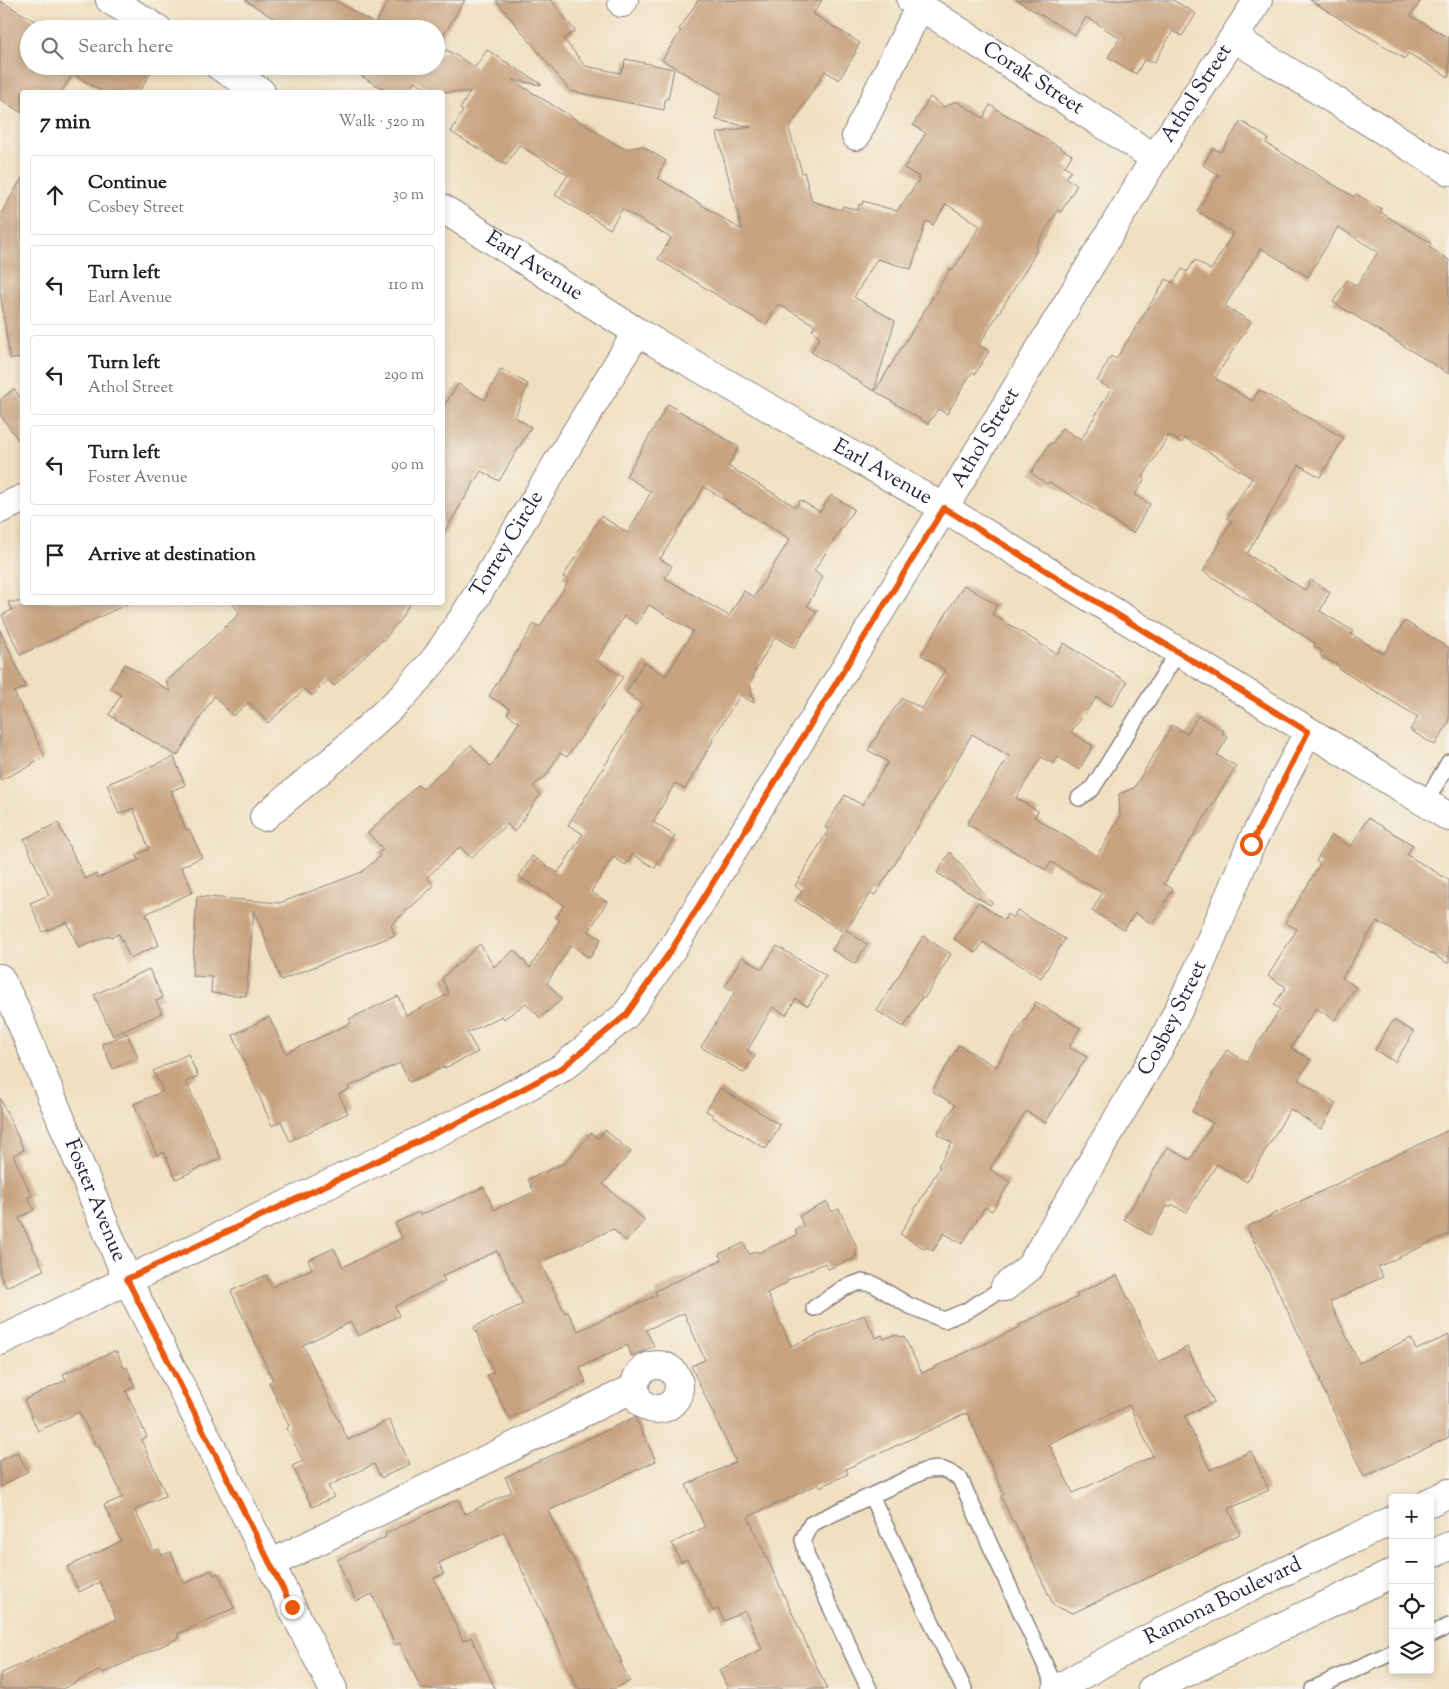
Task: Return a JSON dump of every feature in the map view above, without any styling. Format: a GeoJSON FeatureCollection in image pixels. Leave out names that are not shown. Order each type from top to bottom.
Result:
{"type":"FeatureCollection","features":[{"type":"Feature","properties":{"kind":"street"},"geometry":{"type":"LineString","coordinates":[[110,0],[143,20]]}},
{"type":"Feature","properties":{"kind":"street","name":"Athol Street"},"geometry":{"type":"LineString","coordinates":[[0,1340],[474,1115],[562,1068],[626,1015],[672,949],[944,508],[1155,158],[1258,0]]}},
{"type":"Feature","properties":{"kind":"street"},"geometry":{"type":"LineString","coordinates":[[856,136],[915,3]]}},
{"type":"Feature","properties":{"kind":"street","name":"Corak Street"},"geometry":{"type":"LineString","coordinates":[[915,3],[1155,158]]}},
{"type":"Feature","properties":{"kind":"street"},"geometry":{"type":"LineString","coordinates":[[1234,38],[1449,170]]}},
{"type":"Feature","properties":{"kind":"street"},"geometry":{"type":"LineString","coordinates":[[224,78],[256,90]]}},
{"type":"Feature","properties":{"kind":"street","name":"Earl Avenue"},"geometry":{"type":"LineString","coordinates":[[445,210],[637,332],[944,508],[1449,817]]}},
{"type":"Feature","properties":{"kind":"street","name":"Torrey Circle"},"geometry":{"type":"LineString","coordinates":[[264,817],[334,760],[403,696],[435,659],[463,618],[637,332]]}},
{"type":"Feature","properties":{"kind":"street"},"geometry":{"type":"LineString","coordinates":[[0,509],[20,500]]}},
{"type":"Feature","properties":{"kind":"street","name":"Cosbey Street"},"geometry":{"type":"LineString","coordinates":[[1005,1287],[1030,1266],[1161,1045],[1199,968],[1251,844],[1308,732]]}},
{"type":"Feature","properties":{"kind":"street","name":"Foster Avenue"},"geometry":{"type":"LineString","coordinates":[[0,978],[7,1011],[127,1279],[270,1564],[328,1688]]}},
{"type":"Feature","properties":{"kind":"street"},"geometry":{"type":"LineString","coordinates":[[270,1564],[634,1388]]}},
{"type":"Feature","properties":{"kind":"street"},"geometry":{"type":"LineString","coordinates":[[1434,1500],[1449,1494]]}},
{"type":"Feature","properties":{"kind":"street","name":"Ramona Boulevard"},"geometry":{"type":"LineString","coordinates":[[1057,1689],[1133,1646],[1256,1584],[1389,1522]]}},
{"type":"Feature","properties":{"kind":"street"},"geometry":{"type":"LineString","coordinates":[[1434,1553],[1449,1546]]}},
{"type":"Feature","properties":{"kind":"street"},"geometry":{"type":"LineString","coordinates":[[1152,1689],[1389,1575]]}},
{"type":"Feature","properties":{"kind":"lane"},"geometry":{"type":"LineString","coordinates":[[1079,798],[1092,789],[1178,652]]}},
{"type":"Feature","properties":{"kind":"lane"},"geometry":{"type":"LineString","coordinates":[[1426,803],[1449,762]]}},
{"type":"Feature","properties":{"kind":"lane"},"geometry":{"type":"LineString","coordinates":[[814,1308],[844,1288],[860,1282],[873,1284],[908,1305],[944,1320],[966,1311],[1005,1287]]}},
{"type":"Feature","properties":{"kind":"lane"},"geometry":{"type":"LineString","coordinates":[[869,1689],[806,1557],[803,1539],[811,1524],[924,1471],[936,1468],[946,1470],[960,1478],[1057,1689]]}},
{"type":"Feature","properties":{"kind":"lane"},"geometry":{"type":"LineString","coordinates":[[871,1496],[964,1689]]}},
{"type":"Feature","properties":{"kind":"lane"},"geometry":{"type":"LineString","coordinates":[[1434,1633],[1449,1626]]}},
{"type":"Feature","properties":{"kind":"lane"},"geometry":{"type":"LineString","coordinates":[[1314,1689],[1389,1654]]}},
{"type":"Feature","properties":{"kind":"building"},"geometry":{"type":"Polygon","coordinates":[[[245,0],[335,0],[368,20],[276,20],[245,0]]]}},
{"type":"Feature","properties":{"kind":"building"},"geometry":{"type":"Polygon","coordinates":[[[389,0],[465,0],[445,32],[445,20],[377,20],[389,0]]]}},
{"type":"Feature","properties":{"kind":"building"},"geometry":{"type":"Polygon","coordinates":[[[496,0],[551,0],[575,31],[564,39],[585,66],[621,73],[622,68],[624,68],[625,59],[674,69],[668,99],[665,99],[664,110],[570,91],[496,0]]]}},
{"type":"Feature","properties":{"kind":"building"},"geometry":{"type":"Polygon","coordinates":[[[698,0],[822,0],[813,14],[860,43],[839,80],[825,71],[789,129],[812,201],[841,210],[843,206],[858,210],[859,204],[862,205],[863,201],[897,211],[919,180],[917,179],[919,177],[904,168],[926,133],[913,125],[930,97],[944,107],[956,101],[983,118],[990,105],[1072,155],[1065,166],[1071,171],[1066,178],[1077,185],[1061,212],[1058,210],[1035,248],[1037,249],[1031,261],[979,345],[989,351],[975,374],[972,372],[947,414],[938,409],[928,424],[875,391],[950,269],[953,270],[980,226],[946,204],[933,225],[926,221],[911,269],[877,259],[854,297],[895,321],[874,391],[811,352],[820,337],[812,330],[815,325],[778,304],[766,325],[658,259],[671,238],[622,209],[610,229],[555,195],[568,175],[519,145],[506,165],[451,132],[463,111],[460,109],[470,92],[430,90],[415,81],[409,90],[385,90],[359,75],[445,75],[445,51],[447,50],[475,67],[487,50],[541,85],[512,80],[624,149],[642,146],[666,161],[658,178],[742,230],[717,133],[751,127],[716,120],[721,94],[662,60],[681,31],[679,30],[698,0]]]}},
{"type":"Feature","properties":{"kind":"building"},"geometry":{"type":"Polygon","coordinates":[[[1016,0],[1173,0],[1196,14],[1182,36],[1173,31],[1154,63],[1144,60],[1136,74],[1108,57],[1120,38],[1086,17],[1075,35],[1016,0]]]}},
{"type":"Feature","properties":{"kind":"building"},"geometry":{"type":"Polygon","coordinates":[[[1310,0],[1421,0],[1411,16],[1449,38],[1449,77],[1408,53],[1405,59],[1310,0]]]}},
{"type":"Feature","properties":{"kind":"building"},"geometry":{"type":"Polygon","coordinates":[[[0,1],[33,20],[20,20],[20,75],[72,75],[62,90],[20,90],[20,112],[0,99],[0,1]]]}},
{"type":"Feature","properties":{"kind":"building"},"geometry":{"type":"Polygon","coordinates":[[[75,75],[149,75],[140,90],[100,90],[75,75]]]}},
{"type":"Feature","properties":{"kind":"building"},"geometry":{"type":"Polygon","coordinates":[[[1241,121],[1269,139],[1266,143],[1354,197],[1356,194],[1382,209],[1380,212],[1431,243],[1429,247],[1449,260],[1449,374],[1333,302],[1347,280],[1357,286],[1378,252],[1338,227],[1308,277],[1261,248],[1225,306],[1251,322],[1215,378],[1252,401],[1259,390],[1344,438],[1320,477],[1299,465],[1247,554],[1305,590],[1311,580],[1330,592],[1320,611],[1353,631],[1351,634],[1384,654],[1405,621],[1449,648],[1449,722],[1435,745],[1410,730],[1418,717],[1339,669],[1340,667],[1320,655],[1322,651],[1314,646],[1315,643],[1203,571],[1232,521],[1227,518],[1252,478],[1185,438],[1182,443],[1169,435],[1143,477],[1145,478],[1135,495],[1150,504],[1133,533],[1031,473],[1062,428],[1081,440],[1111,389],[1097,381],[1111,356],[1116,359],[1166,279],[1173,283],[1182,269],[1187,272],[1195,260],[1211,270],[1233,233],[1197,211],[1219,175],[1203,165],[1213,148],[1221,152],[1241,121]]]}},
{"type":"Feature","properties":{"kind":"building"},"geometry":{"type":"Polygon","coordinates":[[[20,181],[20,358],[10,359],[0,292],[0,215],[20,181]]]}},
{"type":"Feature","properties":{"kind":"building"},"geometry":{"type":"Polygon","coordinates":[[[501,369],[528,384],[515,417],[531,427],[499,481],[481,471],[445,531],[445,404],[458,384],[485,400],[501,369]]]}},
{"type":"Feature","properties":{"kind":"building"},"geometry":{"type":"Polygon","coordinates":[[[14,389],[20,397],[20,442],[0,415],[0,400],[14,389]]]}},
{"type":"Feature","properties":{"kind":"building"},"geometry":{"type":"Polygon","coordinates":[[[668,404],[739,447],[728,466],[796,507],[800,500],[820,512],[831,495],[854,509],[814,571],[823,577],[807,606],[817,611],[794,648],[775,637],[750,683],[754,703],[740,695],[685,789],[675,783],[653,822],[675,836],[655,868],[632,854],[626,865],[613,857],[591,892],[607,902],[589,931],[601,939],[590,958],[571,945],[547,983],[562,999],[540,1018],[526,1003],[504,1019],[502,1016],[467,1033],[478,1052],[445,1068],[409,1082],[400,1063],[348,1087],[349,1089],[339,1094],[348,1113],[290,1141],[281,1121],[272,1126],[233,1035],[269,1017],[286,1053],[351,1023],[349,1019],[398,996],[406,1015],[449,994],[442,978],[480,944],[494,967],[514,950],[530,968],[560,920],[556,918],[564,905],[519,877],[532,856],[558,873],[583,834],[568,825],[643,704],[626,692],[644,662],[666,676],[693,631],[649,605],[637,624],[624,616],[597,661],[623,677],[567,757],[560,753],[546,776],[533,786],[540,795],[514,832],[507,824],[471,858],[460,847],[427,877],[434,886],[391,925],[395,935],[281,980],[254,910],[246,996],[211,993],[212,977],[192,976],[197,896],[280,903],[362,872],[380,856],[378,853],[383,849],[368,833],[418,785],[422,789],[471,745],[491,767],[519,722],[507,714],[510,709],[489,696],[534,624],[540,627],[569,580],[563,577],[601,516],[628,533],[651,492],[626,476],[668,404]],[[704,487],[660,559],[672,566],[665,578],[729,616],[744,591],[754,597],[790,539],[704,487]]]}},
{"type":"Feature","properties":{"kind":"building"},"geometry":{"type":"Polygon","coordinates":[[[964,585],[997,605],[992,614],[1057,654],[1064,643],[1127,682],[1112,706],[1097,697],[1071,732],[1093,746],[1079,770],[1058,757],[1054,764],[1041,757],[1016,798],[1038,811],[1034,817],[1097,856],[1120,817],[1119,794],[1134,788],[1172,725],[1187,734],[1198,716],[1224,731],[1222,734],[1228,737],[1217,755],[1236,766],[1164,884],[1173,889],[1152,924],[1135,913],[1124,930],[1092,911],[1102,893],[1051,862],[1046,870],[967,824],[1009,756],[972,734],[950,774],[875,895],[871,893],[846,930],[867,944],[855,964],[832,950],[843,932],[795,901],[802,891],[795,886],[829,829],[825,827],[845,795],[862,805],[888,762],[868,750],[894,709],[903,698],[922,709],[945,670],[921,655],[964,585]]]}},
{"type":"Feature","properties":{"kind":"building"},"geometry":{"type":"Polygon","coordinates":[[[8,602],[20,602],[20,605],[125,605],[20,655],[2,615],[12,610],[8,602]]]}},
{"type":"Feature","properties":{"kind":"building"},"geometry":{"type":"Polygon","coordinates":[[[233,605],[409,605],[383,641],[334,686],[328,680],[312,696],[305,689],[268,723],[249,702],[233,716],[214,696],[177,756],[109,715],[121,695],[110,688],[125,664],[171,692],[166,682],[240,613],[233,605]]]}},
{"type":"Feature","properties":{"kind":"building"},"geometry":{"type":"Polygon","coordinates":[[[0,630],[26,687],[14,692],[45,757],[0,780],[0,630]]]}},
{"type":"Feature","properties":{"kind":"building"},"geometry":{"type":"Polygon","coordinates":[[[174,757],[185,785],[171,791],[186,830],[189,829],[202,857],[181,867],[193,892],[146,914],[159,945],[130,958],[119,934],[111,937],[110,935],[79,948],[67,922],[43,932],[30,903],[49,895],[24,839],[58,823],[85,879],[96,874],[98,878],[139,860],[136,855],[149,849],[133,808],[119,814],[107,784],[174,757]]]}},
{"type":"Feature","properties":{"kind":"building"},"geometry":{"type":"Polygon","coordinates":[[[1368,818],[1413,845],[1407,855],[1449,880],[1449,964],[1377,921],[1342,978],[1356,987],[1335,1020],[1316,1008],[1291,1048],[1311,1060],[1298,1080],[1336,1104],[1321,1129],[1290,1109],[1247,1182],[1217,1164],[1186,1213],[1172,1204],[1170,1207],[1167,1206],[1150,1235],[1124,1219],[1168,1147],[1190,1160],[1213,1123],[1192,1111],[1227,1050],[1246,1062],[1280,1009],[1274,1005],[1286,987],[1268,976],[1297,929],[1285,923],[1320,864],[1316,861],[1331,835],[1351,847],[1368,818]]]}},
{"type":"Feature","properties":{"kind":"building"},"geometry":{"type":"Polygon","coordinates":[[[950,852],[992,903],[990,905],[937,873],[950,852]]]}},
{"type":"Feature","properties":{"kind":"building"},"geometry":{"type":"Polygon","coordinates":[[[978,902],[1004,920],[1007,914],[1013,918],[1017,910],[1065,939],[1041,978],[983,942],[976,953],[954,939],[978,902]]]}},
{"type":"Feature","properties":{"kind":"building"},"geometry":{"type":"Polygon","coordinates":[[[923,936],[951,954],[924,999],[922,997],[904,1027],[877,1011],[923,936]]]}},
{"type":"Feature","properties":{"kind":"building"},"geometry":{"type":"Polygon","coordinates":[[[777,946],[826,976],[808,1006],[796,999],[786,1015],[773,1007],[747,1051],[755,1056],[744,1073],[701,1047],[735,992],[725,986],[742,957],[762,969],[777,946]]]}},
{"type":"Feature","properties":{"kind":"building"},"geometry":{"type":"Polygon","coordinates":[[[149,969],[163,998],[156,1001],[162,1013],[113,1036],[94,995],[149,969]]]}},
{"type":"Feature","properties":{"kind":"building"},"geometry":{"type":"Polygon","coordinates":[[[1036,1002],[1080,1028],[1069,1047],[1087,1057],[1045,1123],[1026,1111],[990,1169],[1010,1182],[992,1211],[985,1207],[962,1244],[944,1233],[933,1251],[927,1247],[925,1249],[900,1234],[952,1143],[937,1134],[955,1105],[932,1091],[959,1045],[996,1067],[1036,1002]]]}},
{"type":"Feature","properties":{"kind":"building"},"geometry":{"type":"Polygon","coordinates":[[[1393,1020],[1414,1032],[1395,1062],[1375,1050],[1393,1020]]]}},
{"type":"Feature","properties":{"kind":"building"},"geometry":{"type":"Polygon","coordinates":[[[127,1033],[138,1058],[113,1069],[102,1044],[127,1033]]]}},
{"type":"Feature","properties":{"kind":"building"},"geometry":{"type":"Polygon","coordinates":[[[188,1054],[198,1076],[186,1082],[221,1158],[176,1179],[164,1152],[157,1156],[134,1104],[163,1091],[153,1071],[188,1054]]]}},
{"type":"Feature","properties":{"kind":"building"},"geometry":{"type":"Polygon","coordinates":[[[720,1088],[780,1125],[766,1149],[712,1117],[713,1115],[706,1111],[720,1088]]]}},
{"type":"Feature","properties":{"kind":"building"},"geometry":{"type":"Polygon","coordinates":[[[0,1098],[24,1150],[13,1155],[32,1196],[28,1197],[34,1210],[19,1218],[44,1270],[6,1287],[0,1274],[0,1098]]]}},
{"type":"Feature","properties":{"kind":"building"},"geometry":{"type":"Polygon","coordinates":[[[605,1130],[631,1152],[603,1184],[645,1220],[626,1241],[613,1229],[540,1262],[565,1313],[568,1312],[578,1331],[657,1295],[655,1291],[722,1260],[719,1254],[744,1243],[749,1254],[757,1251],[758,1253],[797,1235],[795,1230],[804,1226],[799,1216],[827,1202],[832,1212],[839,1209],[857,1248],[855,1258],[828,1269],[825,1263],[788,1280],[787,1283],[767,1293],[791,1346],[864,1315],[876,1338],[882,1335],[884,1339],[893,1335],[904,1337],[922,1373],[1020,1327],[1019,1325],[1078,1297],[1076,1294],[1117,1275],[1158,1362],[1187,1347],[1214,1402],[1185,1416],[1210,1470],[1251,1451],[1269,1490],[1229,1509],[1240,1534],[1073,1613],[1054,1606],[1014,1521],[1012,1521],[1001,1496],[1004,1494],[967,1413],[846,1469],[848,1474],[820,1487],[819,1484],[748,1517],[827,1689],[728,1689],[719,1670],[762,1649],[745,1611],[724,1621],[718,1608],[713,1611],[687,1559],[681,1562],[672,1543],[705,1527],[686,1485],[736,1462],[691,1366],[705,1360],[684,1313],[646,1330],[654,1346],[632,1356],[627,1345],[580,1367],[586,1382],[509,1418],[487,1375],[494,1372],[474,1327],[523,1304],[497,1251],[442,1276],[445,1281],[395,1306],[399,1316],[358,1336],[351,1322],[303,1345],[348,1440],[389,1420],[410,1464],[381,1478],[374,1464],[328,1486],[334,1497],[312,1507],[292,1466],[303,1461],[287,1428],[289,1426],[269,1382],[273,1380],[231,1291],[266,1275],[272,1287],[312,1269],[308,1260],[334,1248],[343,1267],[402,1238],[395,1223],[419,1212],[420,1215],[484,1187],[494,1210],[534,1192],[528,1179],[565,1163],[591,1133],[598,1138],[605,1130]],[[1129,1405],[1049,1444],[1073,1493],[1153,1456],[1129,1405]]]}},
{"type":"Feature","properties":{"kind":"building"},"geometry":{"type":"Polygon","coordinates":[[[1449,1130],[1449,1234],[1378,1267],[1383,1277],[1330,1302],[1359,1363],[1411,1338],[1416,1350],[1449,1335],[1449,1437],[1364,1477],[1319,1380],[1321,1380],[1247,1227],[1449,1130]]]}},
{"type":"Feature","properties":{"kind":"building"},"geometry":{"type":"Polygon","coordinates":[[[114,1351],[115,1353],[117,1352],[124,1368],[127,1367],[135,1386],[126,1391],[147,1437],[141,1440],[166,1495],[135,1510],[154,1551],[159,1549],[162,1555],[171,1552],[184,1584],[211,1570],[214,1575],[218,1573],[234,1608],[178,1634],[179,1638],[103,1673],[101,1670],[62,1689],[0,1689],[0,1674],[116,1619],[100,1582],[79,1592],[67,1567],[121,1541],[104,1505],[123,1497],[98,1445],[96,1446],[79,1412],[38,1431],[24,1400],[66,1380],[63,1374],[114,1351]]]}},
{"type":"Feature","properties":{"kind":"building"},"geometry":{"type":"Polygon","coordinates":[[[635,1417],[656,1461],[548,1511],[586,1585],[584,1586],[630,1681],[614,1689],[578,1689],[504,1532],[439,1563],[444,1574],[434,1578],[463,1641],[471,1637],[495,1689],[421,1689],[400,1643],[395,1645],[372,1594],[356,1601],[337,1560],[386,1537],[385,1534],[458,1499],[465,1514],[512,1492],[505,1477],[635,1417]]]}},
{"type":"Feature","properties":{"kind":"building"},"geometry":{"type":"Polygon","coordinates":[[[17,1452],[28,1471],[0,1487],[0,1461],[17,1452]]]}},
{"type":"Feature","properties":{"kind":"route"},"geometry":{"type":"LineString","coordinates":[[292,1607],[127,1279],[474,1115],[562,1068],[626,1015],[672,949],[944,508],[1308,732],[1251,844]]}}]}
